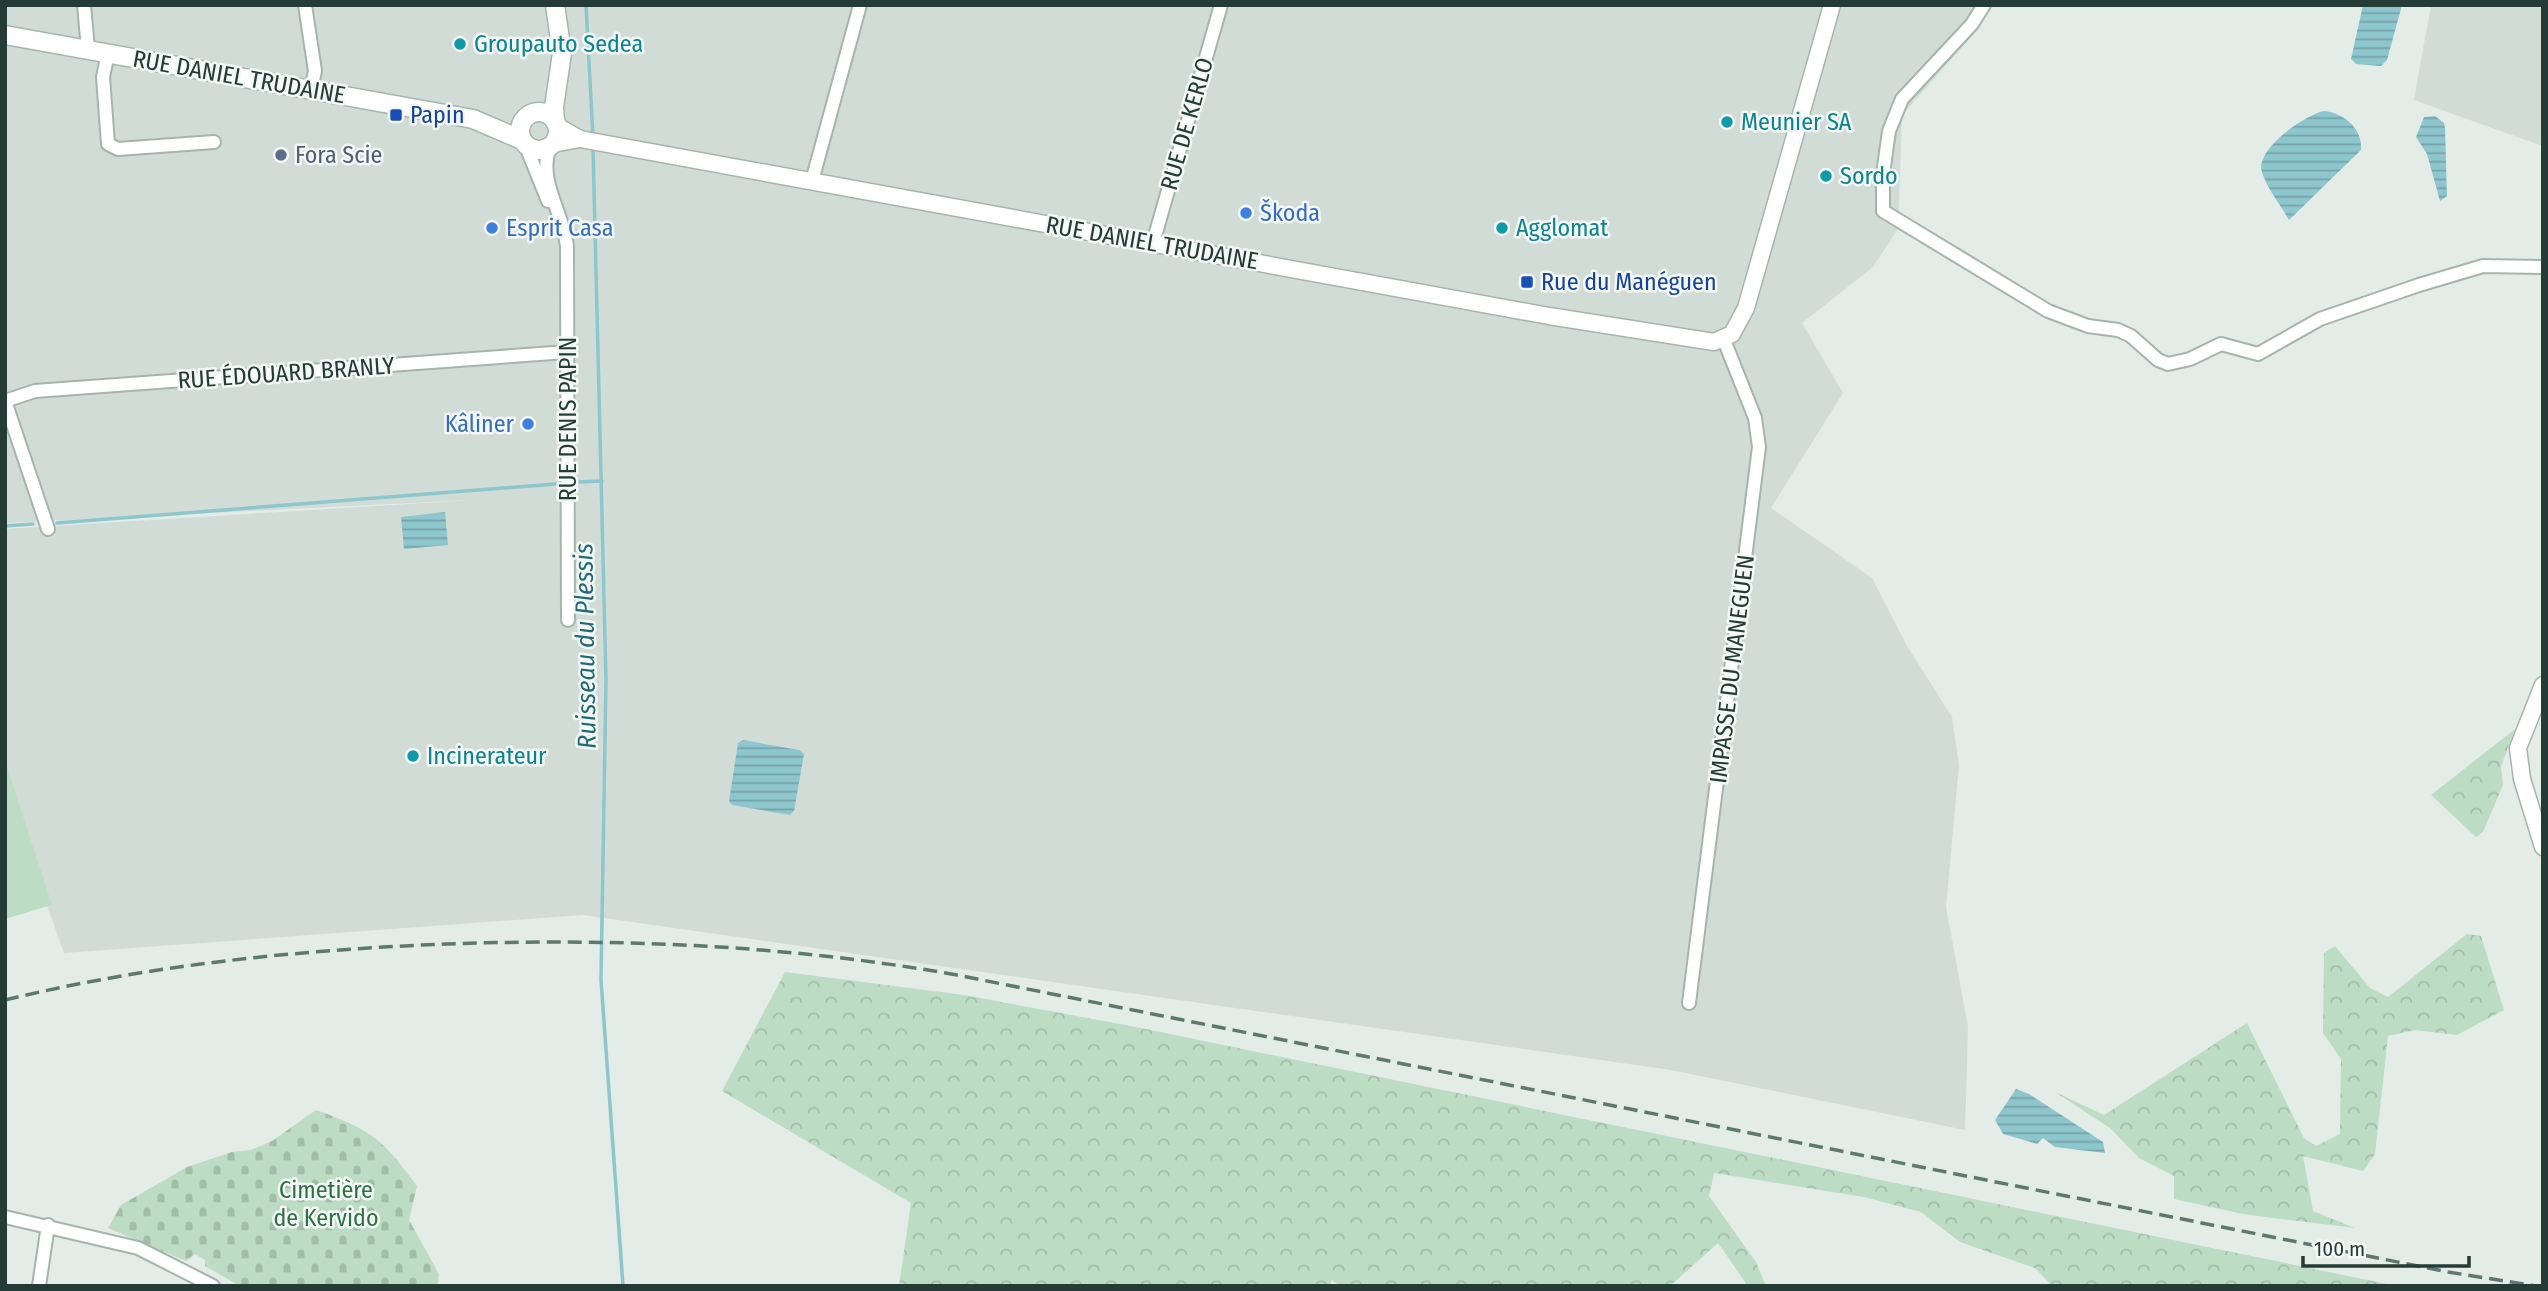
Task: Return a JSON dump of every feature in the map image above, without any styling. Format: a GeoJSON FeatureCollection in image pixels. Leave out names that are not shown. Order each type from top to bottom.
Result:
{"type":"FeatureCollection","features":[{"type":"Feature","properties":{"kind":"main road","name":"RUE DENIS PAPIN"},"geometry":{"type":"LineString","coordinates":[[531,115],[551,74],[556,13]]}},
{"type":"Feature","properties":{"kind":"main road","name":"RUE DENIS PAPIN"},"geometry":{"type":"LineString","coordinates":[[554,135],[554,107],[562,53],[556,13]]}},
{"type":"Feature","properties":{"kind":"main road","name":"RUE DANIEL TRUDAINE"},"geometry":{"type":"LineString","coordinates":[[5,35],[473,119],[517,119],[531,115]]}},
{"type":"Feature","properties":{"kind":"main road"},"geometry":{"type":"LineString","coordinates":[[546,114],[554,135],[534,150],[523,142],[520,130],[531,115],[546,114]]}},
{"type":"Feature","properties":{"kind":"main road","name":"RUE DANIEL TRUDAINE"},"geometry":{"type":"LineString","coordinates":[[473,119],[523,142]]}},
{"type":"Feature","properties":{"kind":"street"},"geometry":{"type":"LineString","coordinates":[[84,5],[88,49]]}},
{"type":"Feature","properties":{"kind":"street"},"geometry":{"type":"LineString","coordinates":[[305,5],[314,71],[312,90]]}},
{"type":"Feature","properties":{"kind":"street"},"geometry":{"type":"LineString","coordinates":[[812,181],[860,5]]}},
{"type":"Feature","properties":{"kind":"street","name":"RUE DE KERLO"},"geometry":{"type":"LineString","coordinates":[[1153,243],[1221,5]]}},
{"type":"Feature","properties":{"kind":"street"},"geometry":{"type":"LineString","coordinates":[[1724,340],[1738,326],[1746,308],[1832,5]]}},
{"type":"Feature","properties":{"kind":"street"},"geometry":{"type":"LineString","coordinates":[[1984,5],[1972,24],[1902,99],[1889,131],[1883,174],[1883,211],[2048,311],[2088,326],[2125,333],[2168,364],[2190,359],[2221,344],[2258,354],[2320,319],[2483,266],[2543,267]]}},
{"type":"Feature","properties":{"kind":"street"},"geometry":{"type":"LineString","coordinates":[[108,53],[103,77],[108,144],[118,149],[214,142]]}},
{"type":"Feature","properties":{"kind":"street","name":"RUE DANIEL TRUDAINE"},"geometry":{"type":"LineString","coordinates":[[554,135],[1677,338],[1703,342],[1724,340]]}},
{"type":"Feature","properties":{"kind":"street","name":"RUE DENIS PAPIN"},"geometry":{"type":"LineString","coordinates":[[554,135],[545,165],[567,246],[568,620]]}},
{"type":"Feature","properties":{"kind":"street","name":"RUE DENIS PAPIN"},"geometry":{"type":"LineString","coordinates":[[523,142],[542,191],[561,218]]}},
{"type":"Feature","properties":{"kind":"street","name":"IMPASSE DU MANEGUEN"},"geometry":{"type":"LineString","coordinates":[[1689,1003],[1759,447],[1755,418],[1724,340]]}},
{"type":"Feature","properties":{"kind":"street","name":"RUE ÉDOUARD BRANLY"},"geometry":{"type":"LineString","coordinates":[[5,401],[35,391],[567,352]]}},
{"type":"Feature","properties":{"kind":"street"},"geometry":{"type":"LineString","coordinates":[[5,401],[48,529]]}},
{"type":"Feature","properties":{"kind":"street"},"geometry":{"type":"LineString","coordinates":[[2543,685],[2518,748],[2522,779],[2543,847]]}},
{"type":"Feature","properties":{"kind":"street"},"geometry":{"type":"LineString","coordinates":[[5,1217],[138,1248],[213,1286]]}},
{"type":"Feature","properties":{"kind":"street"},"geometry":{"type":"LineString","coordinates":[[38,1286],[48,1225]]}},
{"type":"Feature","properties":{"kind":"shaded area"},"geometry":{"type":"Polygon","coordinates":[[[5,5],[1992,5],[1972,36],[1902,115],[1898,229],[1873,267],[1802,323],[1843,393],[1771,508],[1872,578],[1907,646],[1952,717],[1959,765],[1946,907],[1968,1027],[1965,1130],[1671,1070],[583,915],[64,953],[5,788],[5,529],[473,500],[5,523],[5,5]]]}},
{"type":"Feature","properties":{"kind":"shaded area"},"geometry":{"type":"Polygon","coordinates":[[[2431,5],[2543,5],[2543,146],[2414,100],[2431,5]]]}},
{"type":"Feature","properties":{"kind":"green space"},"geometry":{"type":"Polygon","coordinates":[[[2515,729],[2501,766],[2503,785],[2483,832],[2476,837],[2431,795],[2515,729]]]}},
{"type":"Feature","properties":{"kind":"green space"},"geometry":{"type":"Polygon","coordinates":[[[5,761],[52,905],[5,919],[5,761]]]}},
{"type":"Feature","properties":{"kind":"green space"},"geometry":{"type":"Polygon","coordinates":[[[2467,934],[2481,936],[2504,1010],[2457,1035],[2415,1030],[2388,1036],[2375,1154],[2363,1171],[2303,1156],[2313,1211],[2355,1228],[2243,1214],[2174,1199],[2174,1176],[2139,1158],[2110,1128],[2055,1092],[2104,1115],[2247,1023],[2304,1138],[2316,1146],[2340,1134],[2341,1059],[2323,1033],[2324,953],[2335,946],[2370,988],[2388,997],[2467,934]]]}},
{"type":"Feature","properties":{"kind":"green space"},"geometry":{"type":"Polygon","coordinates":[[[785,972],[964,995],[1136,1027],[2397,1286],[2052,1286],[2035,1268],[1960,1242],[1921,1212],[1864,1197],[1714,1173],[1709,1196],[1756,1262],[1766,1286],[1748,1286],[1718,1243],[1670,1286],[1340,1286],[1332,1280],[1329,1286],[899,1286],[911,1203],[722,1091],[785,972]]]}},
{"type":"Feature","properties":{"kind":"green space","name":"Cimetière de Kervido"},"geometry":{"type":"Polygon","coordinates":[[[316,1110],[374,1137],[417,1186],[409,1220],[439,1274],[437,1286],[240,1286],[205,1266],[205,1260],[195,1254],[186,1261],[108,1228],[121,1205],[187,1167],[232,1152],[251,1150],[272,1141],[316,1110]]]}},
{"type":"Feature","properties":{"kind":"water"},"geometry":{"type":"Polygon","coordinates":[[[2363,5],[2402,5],[2387,60],[2381,66],[2356,64],[2351,59],[2363,5]]]}},
{"type":"Feature","properties":{"kind":"water"},"geometry":{"type":"Polygon","coordinates":[[[2324,111],[2351,123],[2359,135],[2361,150],[2289,220],[2267,185],[2262,163],[2273,144],[2283,134],[2324,111]]]}},
{"type":"Feature","properties":{"kind":"water"},"geometry":{"type":"Polygon","coordinates":[[[2435,116],[2444,123],[2445,128],[2447,196],[2440,201],[2427,154],[2416,137],[2424,117],[2435,116]]]}},
{"type":"Feature","properties":{"kind":"water"},"geometry":{"type":"Polygon","coordinates":[[[445,512],[448,545],[404,549],[401,517],[445,512]]]}},
{"type":"Feature","properties":{"kind":"water"},"geometry":{"type":"Polygon","coordinates":[[[743,740],[799,750],[804,754],[794,811],[790,815],[732,805],[729,801],[738,743],[743,740]]]}},
{"type":"Feature","properties":{"kind":"water"},"geometry":{"type":"Polygon","coordinates":[[[2016,1089],[2029,1094],[2103,1142],[2105,1153],[2055,1147],[2043,1138],[2037,1144],[2003,1134],[1995,1120],[2016,1089]]]}},
{"type":"Feature","properties":{"kind":"waterway","name":"Ruisseau du Plessis"},"geometry":{"type":"LineString","coordinates":[[586,5],[593,137]]}},
{"type":"Feature","properties":{"kind":"waterway","name":"Ruisseau du Plessis"},"geometry":{"type":"LineString","coordinates":[[593,148],[606,680],[601,980],[623,1286]]}},
{"type":"Feature","properties":{"kind":"waterway"},"geometry":{"type":"LineString","coordinates":[[577,482],[602,481]]}},
{"type":"Feature","properties":{"kind":"waterway"},"geometry":{"type":"LineString","coordinates":[[57,523],[556,484]]}},
{"type":"Feature","properties":{"kind":"waterway"},"geometry":{"type":"LineString","coordinates":[[5,526],[33,524]]}},
{"type":"Feature","properties":{"kind":"railway"},"geometry":{"type":"LineString","coordinates":[[5,1000],[169,968],[334,950],[445,944],[638,943],[766,950],[830,957],[957,975],[2448,1272],[2536,1286]]}},
{"type":"Feature","properties":{"kind":"place","name":"Groupauto Sedea"},"geometry":{"type":"Point","coordinates":[460,44]}},
{"type":"Feature","properties":{"kind":"place","name":"Papin"},"geometry":{"type":"Point","coordinates":[396,115]}},
{"type":"Feature","properties":{"kind":"place","name":"Meunier SA"},"geometry":{"type":"Point","coordinates":[1727,122]}},
{"type":"Feature","properties":{"kind":"place","name":"Fora Scie"},"geometry":{"type":"Point","coordinates":[281,155]}},
{"type":"Feature","properties":{"kind":"place","name":"Sordo"},"geometry":{"type":"Point","coordinates":[1826,176]}},
{"type":"Feature","properties":{"kind":"place","name":"Škoda"},"geometry":{"type":"Point","coordinates":[1246,213]}},
{"type":"Feature","properties":{"kind":"place","name":"Esprit Casa"},"geometry":{"type":"Point","coordinates":[492,228]}},
{"type":"Feature","properties":{"kind":"place","name":"Agglomat"},"geometry":{"type":"Point","coordinates":[1502,228]}},
{"type":"Feature","properties":{"kind":"place","name":"Rue du Manéguen"},"geometry":{"type":"Point","coordinates":[1527,282]}},
{"type":"Feature","properties":{"kind":"place","name":"Kâliner"},"geometry":{"type":"Point","coordinates":[528,424]}},
{"type":"Feature","properties":{"kind":"place","name":"Incinerateur"},"geometry":{"type":"Point","coordinates":[413,756]}}]}
